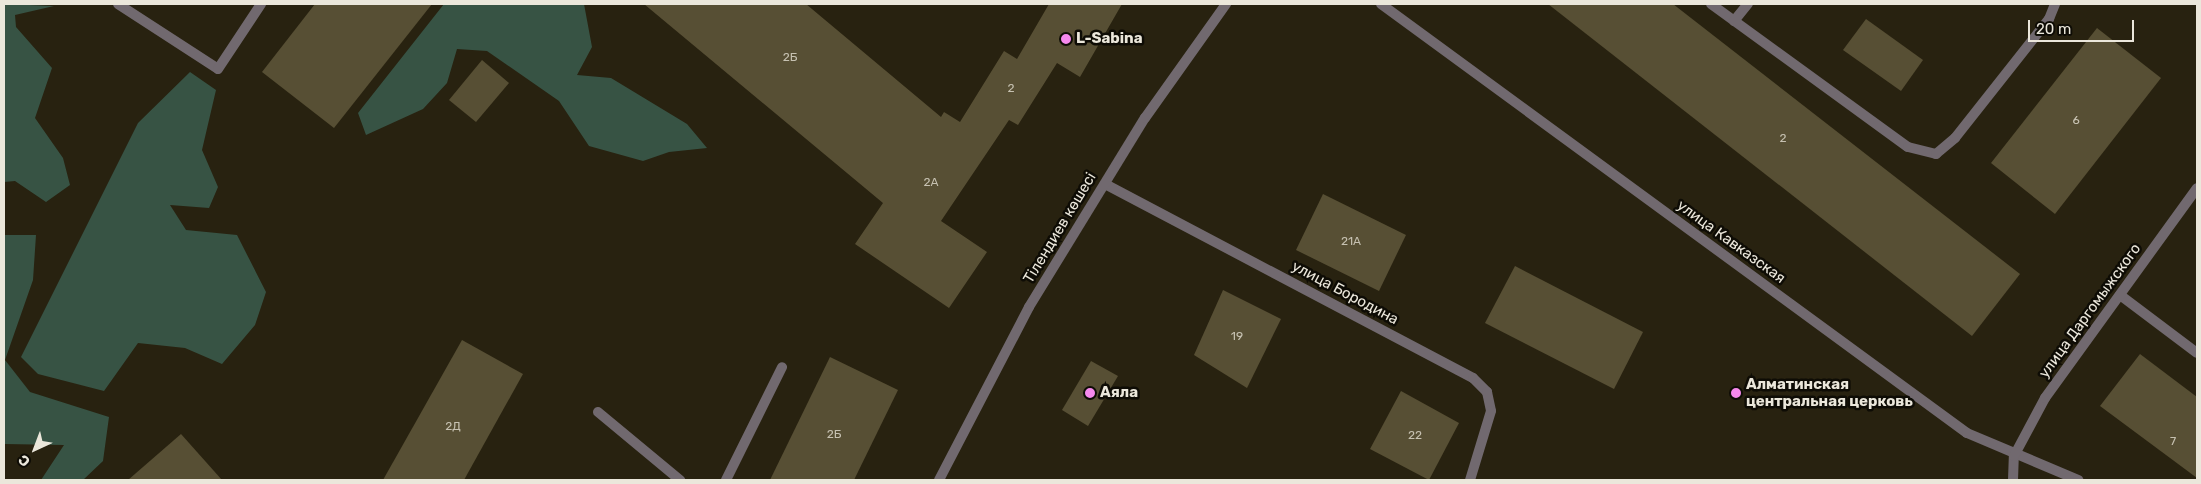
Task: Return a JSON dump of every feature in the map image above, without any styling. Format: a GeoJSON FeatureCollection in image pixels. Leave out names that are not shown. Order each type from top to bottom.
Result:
{"type":"FeatureCollection","features":[{"type":"Feature","properties":{"kind":"street"},"geometry":{"type":"LineString","coordinates":[[118,4],[218,70],[261,4]]}},
{"type":"Feature","properties":{"kind":"street","name":"Тілендиев көшесі"},"geometry":{"type":"LineString","coordinates":[[939,480],[1029,307],[1145,118],[1226,4]]}},
{"type":"Feature","properties":{"kind":"street","name":"улица Кавказская"},"geometry":{"type":"LineString","coordinates":[[1381,4],[1967,433],[2014,456],[2078,480]]}},
{"type":"Feature","properties":{"kind":"street"},"geometry":{"type":"LineString","coordinates":[[1711,4],[1908,147],[1936,154],[1956,138],[2049,18],[2055,4]]}},
{"type":"Feature","properties":{"kind":"street"},"geometry":{"type":"LineString","coordinates":[[1734,21],[1748,4]]}},
{"type":"Feature","properties":{"kind":"street","name":"улица Бородина"},"geometry":{"type":"LineString","coordinates":[[1104,184],[1473,378],[1487,392],[1490,411],[1470,480]]}},
{"type":"Feature","properties":{"kind":"street","name":"улица Даргомыжского"},"geometry":{"type":"LineString","coordinates":[[2014,456],[2045,398],[2197,188]]}},
{"type":"Feature","properties":{"kind":"street"},"geometry":{"type":"LineString","coordinates":[[2120,295],[2197,353]]}},
{"type":"Feature","properties":{"kind":"street"},"geometry":{"type":"LineString","coordinates":[[726,480],[782,367]]}},
{"type":"Feature","properties":{"kind":"street"},"geometry":{"type":"LineString","coordinates":[[598,412],[680,480]]}},
{"type":"Feature","properties":{"kind":"street"},"geometry":{"type":"LineString","coordinates":[[2014,456],[2014,480]]}},
{"type":"Feature","properties":{"kind":"green space"},"geometry":{"type":"Polygon","coordinates":[[[4,4],[54,6],[15,15],[16,27],[52,68],[35,118],[63,158],[70,185],[46,202],[15,181],[4,182],[4,4]]]}},
{"type":"Feature","properties":{"kind":"green space"},"geometry":{"type":"Polygon","coordinates":[[[444,4],[584,4],[592,47],[577,75],[611,78],[687,124],[707,148],[669,152],[643,161],[589,146],[559,101],[487,51],[457,49],[447,83],[423,109],[366,135],[358,113],[444,4]]]}},
{"type":"Feature","properties":{"kind":"green space"},"geometry":{"type":"Polygon","coordinates":[[[190,72],[216,90],[202,150],[218,187],[209,208],[170,205],[186,230],[237,235],[266,292],[255,325],[222,364],[185,348],[138,343],[104,391],[38,374],[21,357],[138,123],[190,72]]]}},
{"type":"Feature","properties":{"kind":"green space"},"geometry":{"type":"Polygon","coordinates":[[[4,235],[36,235],[33,280],[5,360],[30,392],[109,417],[103,461],[83,480],[41,480],[64,445],[4,444],[4,235]]]}},
{"type":"Feature","properties":{"kind":"building"},"geometry":{"type":"Polygon","coordinates":[[[315,4],[432,4],[334,128],[262,72],[315,4]]]}},
{"type":"Feature","properties":{"kind":"building"},"geometry":{"type":"Polygon","coordinates":[[[644,4],[806,4],[941,117],[944,112],[960,122],[1004,51],[1017,59],[1049,4],[1122,4],[1080,77],[1057,63],[1018,125],[1009,120],[941,221],[987,252],[949,308],[855,244],[883,203],[644,4]]]}},
{"type":"Feature","properties":{"kind":"building"},"geometry":{"type":"Polygon","coordinates":[[[1548,4],[1673,4],[2020,274],[1972,336],[1548,4]]]}},
{"type":"Feature","properties":{"kind":"building"},"geometry":{"type":"Polygon","coordinates":[[[1866,19],[1923,60],[1901,91],[1843,50],[1866,19]]]}},
{"type":"Feature","properties":{"kind":"building"},"geometry":{"type":"Polygon","coordinates":[[[2097,28],[2161,78],[2055,214],[1991,163],[2097,28]]]}},
{"type":"Feature","properties":{"kind":"building"},"geometry":{"type":"Polygon","coordinates":[[[482,60],[509,83],[476,122],[449,100],[482,60]]]}},
{"type":"Feature","properties":{"kind":"building"},"geometry":{"type":"Polygon","coordinates":[[[1323,194],[1406,235],[1379,291],[1296,250],[1323,194]]]}},
{"type":"Feature","properties":{"kind":"building"},"geometry":{"type":"Polygon","coordinates":[[[1515,266],[1643,332],[1614,389],[1485,323],[1515,266]]]}},
{"type":"Feature","properties":{"kind":"building"},"geometry":{"type":"Polygon","coordinates":[[[1223,290],[1281,319],[1247,388],[1194,355],[1223,290]]]}},
{"type":"Feature","properties":{"kind":"building"},"geometry":{"type":"Polygon","coordinates":[[[462,340],[523,374],[464,480],[383,480],[462,340]]]}},
{"type":"Feature","properties":{"kind":"building"},"geometry":{"type":"Polygon","coordinates":[[[2140,354],[2197,397],[2197,478],[2100,406],[2140,354]]]}},
{"type":"Feature","properties":{"kind":"building"},"geometry":{"type":"Polygon","coordinates":[[[830,357],[898,390],[854,480],[770,480],[830,357]]]}},
{"type":"Feature","properties":{"kind":"building","name":"Аяла"},"geometry":{"type":"Polygon","coordinates":[[[1091,361],[1118,376],[1088,426],[1062,410],[1091,361]]]}},
{"type":"Feature","properties":{"kind":"building"},"geometry":{"type":"Polygon","coordinates":[[[1401,391],[1459,423],[1429,480],[1370,449],[1401,391]]]}},
{"type":"Feature","properties":{"kind":"building"},"geometry":{"type":"Polygon","coordinates":[[[181,434],[222,480],[128,480],[181,434]]]}},
{"type":"Feature","properties":{"kind":"place","name":"L-Sabina"},"geometry":{"type":"Point","coordinates":[1066,39]}},
{"type":"Feature","properties":{"kind":"place","name":"Аяла"},"geometry":{"type":"Point","coordinates":[1090,393]}},
{"type":"Feature","properties":{"kind":"place","name":"Алматинская центральная церковь"},"geometry":{"type":"Point","coordinates":[1736,393]}}]}
